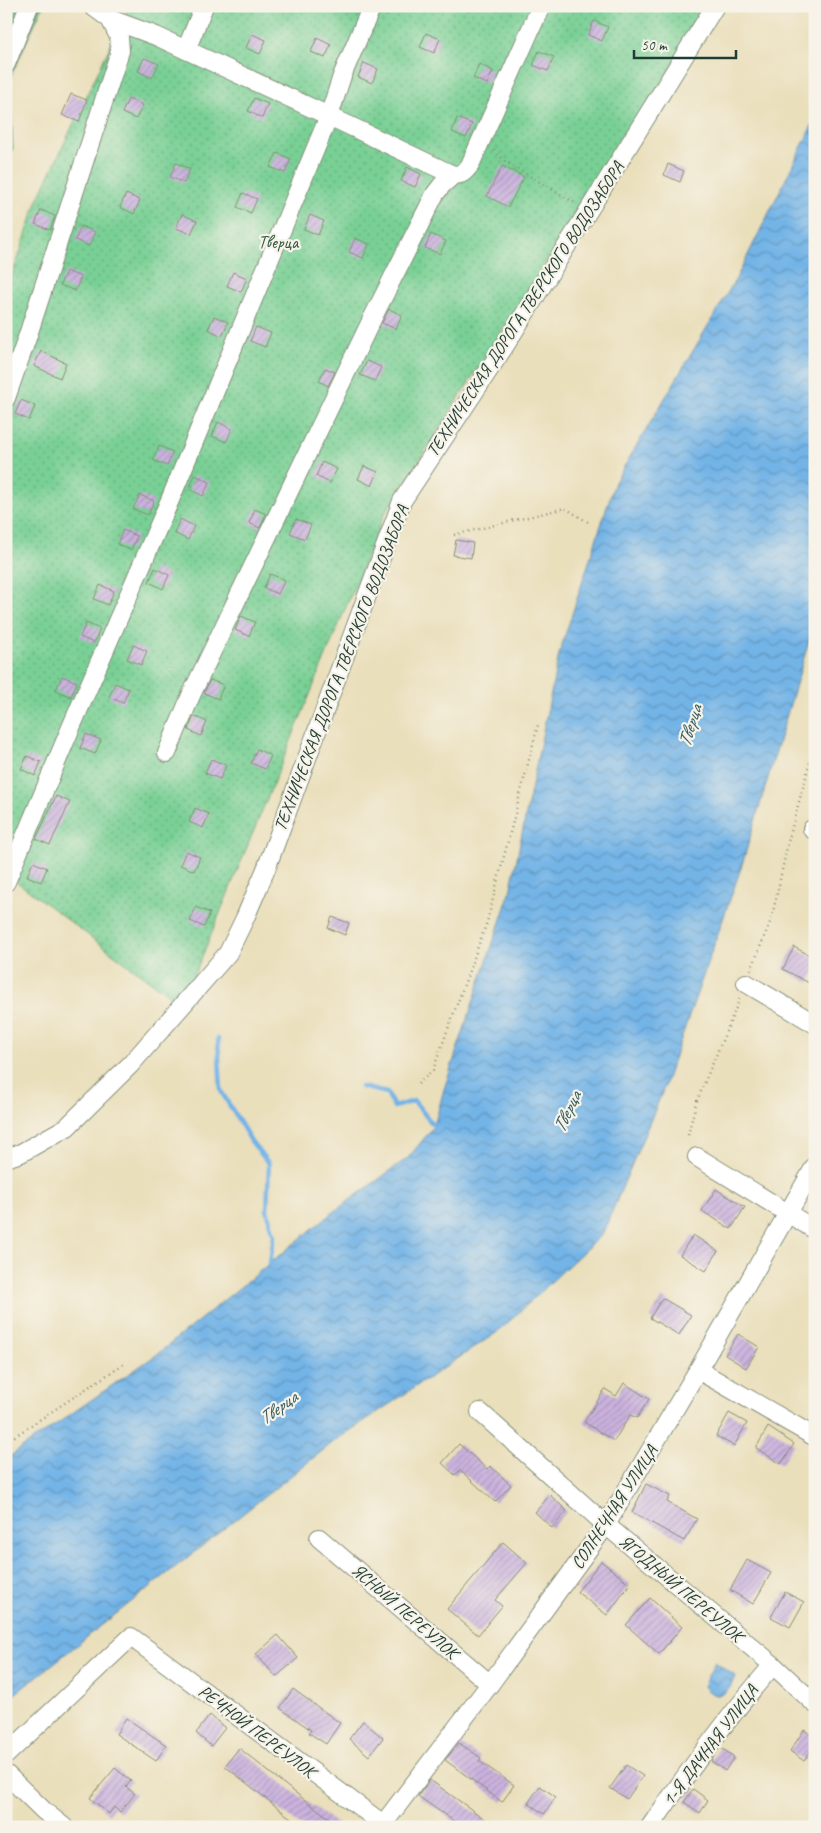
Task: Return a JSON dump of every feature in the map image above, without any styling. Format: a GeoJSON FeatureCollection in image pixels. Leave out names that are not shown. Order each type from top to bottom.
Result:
{"type":"FeatureCollection","features":[{"type":"Feature","properties":{"kind":"street"},"geometry":{"type":"LineString","coordinates":[[6,64],[29,6]]}},
{"type":"Feature","properties":{"kind":"street"},"geometry":{"type":"LineString","coordinates":[[92,6],[110,19],[156,36],[453,175],[465,172],[470,165],[541,6]]}},
{"type":"Feature","properties":{"kind":"street"},"geometry":{"type":"LineString","coordinates":[[186,50],[204,6]]}},
{"type":"Feature","properties":{"kind":"street"},"geometry":{"type":"LineString","coordinates":[[6,882],[173,490],[329,116],[342,76],[372,6]]}},
{"type":"Feature","properties":{"kind":"street","name":"ТЕХНИЧЕСКАЯ ДОРОГА ТВЕРСКОГО ВОДОЗАБОРА"},"geometry":{"type":"LineString","coordinates":[[6,1158],[21,1153],[67,1127],[131,1064],[228,953],[246,918],[266,869],[402,501],[506,344],[715,6]]}},
{"type":"Feature","properties":{"kind":"street"},"geometry":{"type":"LineString","coordinates":[[6,398],[120,52],[119,37],[110,19]]}},
{"type":"Feature","properties":{"kind":"street"},"geometry":{"type":"LineString","coordinates":[[167,753],[192,693],[372,320],[435,194],[453,175]]}},
{"type":"Feature","properties":{"kind":"street"},"geometry":{"type":"LineString","coordinates":[[746,983],[815,1024]]}},
{"type":"Feature","properties":{"kind":"street"},"geometry":{"type":"LineString","coordinates":[[697,1157],[815,1230]]}},
{"type":"Feature","properties":{"kind":"street","name":"СОЛНЕЧНАЯ УЛИЦА"},"geometry":{"type":"LineString","coordinates":[[382,1826],[490,1684],[606,1525],[698,1370],[815,1166]]}},
{"type":"Feature","properties":{"kind":"street"},"geometry":{"type":"LineString","coordinates":[[698,1370],[815,1437]]}},
{"type":"Feature","properties":{"kind":"street","name":"ЯГОДНЫЙ ПЕРЕУЛОК"},"geometry":{"type":"LineString","coordinates":[[480,1412],[606,1525],[773,1665],[815,1704]]}},
{"type":"Feature","properties":{"kind":"street","name":"ЯСНЫЙ ПЕРЕУЛОК"},"geometry":{"type":"LineString","coordinates":[[319,1538],[490,1684]]}},
{"type":"Feature","properties":{"kind":"street","name":"РЕЧНОЙ ПЕРЕУЛОК"},"geometry":{"type":"LineString","coordinates":[[6,1755],[130,1637],[382,1826]]}},
{"type":"Feature","properties":{"kind":"street","name":"1-Я ДАЧНАЯ УЛИЦА"},"geometry":{"type":"LineString","coordinates":[[650,1827],[695,1761],[773,1665]]}},
{"type":"Feature","properties":{"kind":"street"},"geometry":{"type":"LineString","coordinates":[[6,1774],[64,1827]]}},
{"type":"Feature","properties":{"kind":"path"},"geometry":{"type":"LineString","coordinates":[[479,144],[492,148],[506,162],[578,204],[590,208]]}},
{"type":"Feature","properties":{"kind":"path"},"geometry":{"type":"LineString","coordinates":[[454,535],[565,508],[591,524]]}},
{"type":"Feature","properties":{"kind":"path"},"geometry":{"type":"LineString","coordinates":[[418,1084],[433,1070],[487,922],[538,725]]}},
{"type":"Feature","properties":{"kind":"path"},"geometry":{"type":"LineString","coordinates":[[688,1135],[696,1103],[772,918],[789,838],[815,744]]}},
{"type":"Feature","properties":{"kind":"path"},"geometry":{"type":"LineString","coordinates":[[6,1442],[125,1363]]}},
{"type":"Feature","properties":{"kind":"green space"},"geometry":{"type":"Polygon","coordinates":[[[6,6],[43,6],[10,78],[13,148],[6,164],[6,6]]]}},
{"type":"Feature","properties":{"kind":"green space","name":"Тверца"},"geometry":{"type":"Polygon","coordinates":[[[129,6],[710,6],[384,515],[182,1005],[6,874],[6,294],[38,199],[129,6]]]}},
{"type":"Feature","properties":{"kind":"water"},"geometry":{"type":"Polygon","coordinates":[[[815,120],[815,621],[741,868],[662,1093],[603,1233],[499,1331],[336,1440],[6,1701],[6,1459],[156,1355],[332,1213],[409,1157],[434,1126],[444,1089],[510,892],[559,654],[615,482],[737,277],[815,120]]]}},
{"type":"Feature","properties":{"kind":"water"},"geometry":{"type":"Polygon","coordinates":[[[715,1662],[735,1676],[730,1688],[719,1695],[714,1694],[703,1686],[715,1662]]]}},
{"type":"Feature","properties":{"kind":"building"},"geometry":{"type":"Polygon","coordinates":[[[594,21],[608,27],[602,41],[588,35],[594,21]]]}},
{"type":"Feature","properties":{"kind":"building"},"geometry":{"type":"Polygon","coordinates":[[[426,33],[440,39],[434,53],[420,47],[426,33]]]}},
{"type":"Feature","properties":{"kind":"building"},"geometry":{"type":"Polygon","coordinates":[[[252,34],[266,40],[260,54],[246,48],[252,34]]]}},
{"type":"Feature","properties":{"kind":"building"},"geometry":{"type":"Polygon","coordinates":[[[317,38],[331,45],[325,58],[311,52],[317,38]]]}},
{"type":"Feature","properties":{"kind":"building"},"geometry":{"type":"Polygon","coordinates":[[[539,51],[554,57],[548,71],[533,65],[539,51]]]}},
{"type":"Feature","properties":{"kind":"building"},"geometry":{"type":"Polygon","coordinates":[[[144,58],[159,64],[152,78],[138,71],[144,58]]]}},
{"type":"Feature","properties":{"kind":"building"},"geometry":{"type":"Polygon","coordinates":[[[364,63],[378,69],[372,83],[358,77],[364,63]]]}},
{"type":"Feature","properties":{"kind":"building"},"geometry":{"type":"Polygon","coordinates":[[[479,64],[493,71],[487,84],[473,78],[479,64]]]}},
{"type":"Feature","properties":{"kind":"building"},"geometry":{"type":"Polygon","coordinates":[[[71,94],[87,100],[79,122],[62,115],[71,94]]]}},
{"type":"Feature","properties":{"kind":"building"},"geometry":{"type":"Polygon","coordinates":[[[254,98],[268,104],[262,118],[248,111],[254,98]]]}},
{"type":"Feature","properties":{"kind":"building"},"geometry":{"type":"Polygon","coordinates":[[[128,99],[143,105],[136,119],[122,113],[128,99]]]}},
{"type":"Feature","properties":{"kind":"building"},"geometry":{"type":"Polygon","coordinates":[[[457,118],[472,124],[466,138],[452,132],[457,118]]]}},
{"type":"Feature","properties":{"kind":"building"},"geometry":{"type":"Polygon","coordinates":[[[277,153],[291,159],[285,173],[270,167],[277,153]]]}},
{"type":"Feature","properties":{"kind":"building"},"geometry":{"type":"Polygon","coordinates":[[[176,163],[190,169],[184,183],[170,177],[176,163]]]}},
{"type":"Feature","properties":{"kind":"building"},"geometry":{"type":"Polygon","coordinates":[[[668,164],[684,171],[680,182],[664,175],[668,164]]]}},
{"type":"Feature","properties":{"kind":"building"},"geometry":{"type":"Polygon","coordinates":[[[502,166],[524,177],[508,207],[487,196],[502,166]]]}},
{"type":"Feature","properties":{"kind":"building"},"geometry":{"type":"Polygon","coordinates":[[[407,167],[421,174],[415,187],[401,181],[407,167]]]}},
{"type":"Feature","properties":{"kind":"building"},"geometry":{"type":"Polygon","coordinates":[[[243,193],[257,199],[251,213],[237,207],[243,193]]]}},
{"type":"Feature","properties":{"kind":"building"},"geometry":{"type":"Polygon","coordinates":[[[126,194],[140,200],[134,214],[120,207],[126,194]]]}},
{"type":"Feature","properties":{"kind":"building"},"geometry":{"type":"Polygon","coordinates":[[[41,210],[55,216],[50,230],[35,224],[41,210]]]}},
{"type":"Feature","properties":{"kind":"building"},"geometry":{"type":"Polygon","coordinates":[[[182,214],[197,221],[191,234],[176,228],[182,214]]]}},
{"type":"Feature","properties":{"kind":"building"},"geometry":{"type":"Polygon","coordinates":[[[310,215],[324,221],[318,235],[304,229],[310,215]]]}},
{"type":"Feature","properties":{"kind":"building"},"geometry":{"type":"Polygon","coordinates":[[[81,226],[95,232],[89,246],[75,240],[81,226]]]}},
{"type":"Feature","properties":{"kind":"building"},"geometry":{"type":"Polygon","coordinates":[[[431,234],[446,241],[440,254],[425,248],[431,234]]]}},
{"type":"Feature","properties":{"kind":"building"},"geometry":{"type":"Polygon","coordinates":[[[355,238],[369,244],[363,258],[349,252],[355,238]]]}},
{"type":"Feature","properties":{"kind":"building"},"geometry":{"type":"Polygon","coordinates":[[[66,271],[81,277],[75,291],[60,285],[66,271]]]}},
{"type":"Feature","properties":{"kind":"building"},"geometry":{"type":"Polygon","coordinates":[[[233,272],[247,278],[241,292],[227,286],[233,272]]]}},
{"type":"Feature","properties":{"kind":"building"},"geometry":{"type":"Polygon","coordinates":[[[389,309],[402,315],[396,329],[382,323],[389,309]]]}},
{"type":"Feature","properties":{"kind":"building"},"geometry":{"type":"Polygon","coordinates":[[[214,316],[228,322],[222,336],[208,329],[214,316]]]}},
{"type":"Feature","properties":{"kind":"building"},"geometry":{"type":"Polygon","coordinates":[[[256,327],[271,333],[265,347],[250,341],[256,327]]]}},
{"type":"Feature","properties":{"kind":"building"},"geometry":{"type":"Polygon","coordinates":[[[41,351],[66,363],[60,378],[34,366],[41,351]]]}},
{"type":"Feature","properties":{"kind":"building"},"geometry":{"type":"Polygon","coordinates":[[[367,361],[381,367],[375,381],[360,375],[367,361]]]}},
{"type":"Feature","properties":{"kind":"building"},"geometry":{"type":"Polygon","coordinates":[[[325,368],[335,372],[328,386],[319,381],[325,368]]]}},
{"type":"Feature","properties":{"kind":"building"},"geometry":{"type":"Polygon","coordinates":[[[21,400],[35,406],[29,420],[15,414],[21,400]]]}},
{"type":"Feature","properties":{"kind":"building"},"geometry":{"type":"Polygon","coordinates":[[[218,422],[232,429],[226,442],[212,436],[218,422]]]}},
{"type":"Feature","properties":{"kind":"building"},"geometry":{"type":"Polygon","coordinates":[[[159,446],[173,452],[167,466],[153,460],[159,446]]]}},
{"type":"Feature","properties":{"kind":"building"},"geometry":{"type":"Polygon","coordinates":[[[322,462],[337,469],[330,483],[316,476],[322,462]]]}},
{"type":"Feature","properties":{"kind":"building"},"geometry":{"type":"Polygon","coordinates":[[[364,466],[378,472],[372,486],[358,479],[364,466]]]}},
{"type":"Feature","properties":{"kind":"building"},"geometry":{"type":"Polygon","coordinates":[[[195,475],[210,482],[203,496],[189,489],[195,475]]]}},
{"type":"Feature","properties":{"kind":"building"},"geometry":{"type":"Polygon","coordinates":[[[140,495],[154,501],[148,515],[133,509],[140,495]]]}},
{"type":"Feature","properties":{"kind":"building"},"geometry":{"type":"Polygon","coordinates":[[[255,509],[266,514],[260,528],[249,523],[255,509]]]}},
{"type":"Feature","properties":{"kind":"building"},"geometry":{"type":"Polygon","coordinates":[[[180,519],[194,526],[188,540],[174,533],[180,519]]]}},
{"type":"Feature","properties":{"kind":"building"},"geometry":{"type":"Polygon","coordinates":[[[296,519],[311,525],[305,539],[290,533],[296,519]]]}},
{"type":"Feature","properties":{"kind":"building"},"geometry":{"type":"Polygon","coordinates":[[[123,530],[137,536],[131,550],[117,544],[123,530]]]}},
{"type":"Feature","properties":{"kind":"building"},"geometry":{"type":"Polygon","coordinates":[[[456,540],[473,543],[471,558],[453,555],[456,540]]]}},
{"type":"Feature","properties":{"kind":"building"},"geometry":{"type":"Polygon","coordinates":[[[155,568],[169,575],[163,589],[149,582],[155,568]]]}},
{"type":"Feature","properties":{"kind":"building"},"geometry":{"type":"Polygon","coordinates":[[[270,574],[285,580],[278,594],[264,588],[270,574]]]}},
{"type":"Feature","properties":{"kind":"building"},"geometry":{"type":"Polygon","coordinates":[[[100,585],[114,591],[108,605],[94,599],[100,585]]]}},
{"type":"Feature","properties":{"kind":"building"},"geometry":{"type":"Polygon","coordinates":[[[241,616],[255,622],[249,636],[235,630],[241,616]]]}},
{"type":"Feature","properties":{"kind":"building"},"geometry":{"type":"Polygon","coordinates":[[[86,623],[100,629],[94,643],[80,637],[86,623]]]}},
{"type":"Feature","properties":{"kind":"building"},"geometry":{"type":"Polygon","coordinates":[[[133,645],[147,651],[141,665],[127,659],[133,645]]]}},
{"type":"Feature","properties":{"kind":"building"},"geometry":{"type":"Polygon","coordinates":[[[62,676],[77,682],[71,697],[56,690],[62,676]]]}},
{"type":"Feature","properties":{"kind":"building"},"geometry":{"type":"Polygon","coordinates":[[[210,680],[224,685],[218,699],[204,693],[210,680]]]}},
{"type":"Feature","properties":{"kind":"building"},"geometry":{"type":"Polygon","coordinates":[[[115,683],[129,689],[123,703],[109,697],[115,683]]]}},
{"type":"Feature","properties":{"kind":"building"},"geometry":{"type":"Polygon","coordinates":[[[194,716],[207,722],[201,736],[188,730],[194,716]]]}},
{"type":"Feature","properties":{"kind":"building"},"geometry":{"type":"Polygon","coordinates":[[[86,734],[101,740],[95,754],[80,748],[86,734]]]}},
{"type":"Feature","properties":{"kind":"building"},"geometry":{"type":"Polygon","coordinates":[[[257,749],[271,756],[265,769],[251,763],[257,749]]]}},
{"type":"Feature","properties":{"kind":"building"},"geometry":{"type":"Polygon","coordinates":[[[27,756],[41,762],[35,776],[21,769],[27,756]]]}},
{"type":"Feature","properties":{"kind":"building"},"geometry":{"type":"Polygon","coordinates":[[[211,759],[226,765],[220,779],[205,773],[211,759]]]}},
{"type":"Feature","properties":{"kind":"building"},"geometry":{"type":"Polygon","coordinates":[[[56,796],[70,802],[50,845],[36,839],[56,796]]]}},
{"type":"Feature","properties":{"kind":"building"},"geometry":{"type":"Polygon","coordinates":[[[195,808],[209,814],[203,828],[189,822],[195,808]]]}},
{"type":"Feature","properties":{"kind":"building"},"geometry":{"type":"Polygon","coordinates":[[[186,851],[200,857],[194,871],[180,865],[186,851]]]}},
{"type":"Feature","properties":{"kind":"building"},"geometry":{"type":"Polygon","coordinates":[[[33,862],[47,868],[41,882],[27,876],[33,862]]]}},
{"type":"Feature","properties":{"kind":"building"},"geometry":{"type":"Polygon","coordinates":[[[196,907],[210,913],[204,927],[190,921],[196,907]]]}},
{"type":"Feature","properties":{"kind":"building"},"geometry":{"type":"Polygon","coordinates":[[[332,917],[349,923],[345,935],[328,928],[332,917]]]}},
{"type":"Feature","properties":{"kind":"building"},"geometry":{"type":"Polygon","coordinates":[[[794,947],[815,958],[815,972],[809,983],[783,969],[794,947]]]}},
{"type":"Feature","properties":{"kind":"building"},"geometry":{"type":"Polygon","coordinates":[[[716,1189],[745,1207],[731,1229],[702,1211],[716,1189]]]}},
{"type":"Feature","properties":{"kind":"building"},"geometry":{"type":"Polygon","coordinates":[[[693,1235],[718,1251],[706,1271],[680,1255],[693,1235]]]}},
{"type":"Feature","properties":{"kind":"building"},"geometry":{"type":"Polygon","coordinates":[[[662,1298],[691,1315],[679,1335],[650,1318],[662,1298]]]}},
{"type":"Feature","properties":{"kind":"building"},"geometry":{"type":"Polygon","coordinates":[[[738,1334],[759,1347],[746,1368],[725,1355],[738,1334]]]}},
{"type":"Feature","properties":{"kind":"building"},"geometry":{"type":"Polygon","coordinates":[[[624,1383],[649,1399],[637,1418],[630,1415],[614,1441],[584,1422],[605,1389],[616,1396],[624,1383]]]}},
{"type":"Feature","properties":{"kind":"building"},"geometry":{"type":"Polygon","coordinates":[[[729,1413],[747,1423],[734,1446],[716,1436],[729,1413]]]}},
{"type":"Feature","properties":{"kind":"building"},"geometry":{"type":"Polygon","coordinates":[[[768,1427],[794,1444],[781,1464],[756,1448],[768,1427]]]}},
{"type":"Feature","properties":{"kind":"building"},"geometry":{"type":"Polygon","coordinates":[[[459,1444],[487,1469],[490,1466],[511,1485],[495,1502],[460,1470],[455,1475],[442,1463],[459,1444]]]}},
{"type":"Feature","properties":{"kind":"building"},"geometry":{"type":"Polygon","coordinates":[[[646,1484],[670,1496],[667,1502],[697,1519],[684,1541],[632,1512],[646,1484]]]}},
{"type":"Feature","properties":{"kind":"building"},"geometry":{"type":"Polygon","coordinates":[[[550,1495],[567,1511],[552,1528],[535,1512],[550,1495]]]}},
{"type":"Feature","properties":{"kind":"building"},"geometry":{"type":"Polygon","coordinates":[[[503,1542],[527,1563],[495,1600],[502,1606],[478,1635],[447,1609],[503,1542]]]}},
{"type":"Feature","properties":{"kind":"building"},"geometry":{"type":"Polygon","coordinates":[[[747,1560],[771,1573],[753,1604],[730,1590],[747,1560]]]}},
{"type":"Feature","properties":{"kind":"building"},"geometry":{"type":"Polygon","coordinates":[[[601,1561],[630,1584],[607,1615],[577,1592],[601,1561]]]}},
{"type":"Feature","properties":{"kind":"building"},"geometry":{"type":"Polygon","coordinates":[[[785,1592],[804,1602],[790,1627],[771,1617],[785,1592]]]}},
{"type":"Feature","properties":{"kind":"building"},"geometry":{"type":"Polygon","coordinates":[[[650,1598],[682,1627],[659,1654],[626,1625],[650,1598]]]}},
{"type":"Feature","properties":{"kind":"building"},"geometry":{"type":"Polygon","coordinates":[[[278,1635],[298,1658],[276,1677],[256,1654],[278,1635]]]}},
{"type":"Feature","properties":{"kind":"building"},"geometry":{"type":"Polygon","coordinates":[[[293,1689],[340,1723],[326,1744],[309,1733],[311,1730],[280,1708],[293,1689]]]}},
{"type":"Feature","properties":{"kind":"building"},"geometry":{"type":"Polygon","coordinates":[[[210,1715],[225,1728],[211,1746],[196,1733],[210,1715]]]}},
{"type":"Feature","properties":{"kind":"building"},"geometry":{"type":"Polygon","coordinates":[[[126,1718],[166,1745],[156,1761],[116,1734],[126,1718]]]}},
{"type":"Feature","properties":{"kind":"building"},"geometry":{"type":"Polygon","coordinates":[[[363,1721],[383,1738],[369,1756],[349,1739],[363,1721]]]}},
{"type":"Feature","properties":{"kind":"building"},"geometry":{"type":"Polygon","coordinates":[[[804,1730],[815,1737],[815,1745],[804,1761],[790,1751],[804,1730]]]}},
{"type":"Feature","properties":{"kind":"building"},"geometry":{"type":"Polygon","coordinates":[[[459,1743],[481,1758],[479,1761],[514,1785],[502,1802],[445,1760],[459,1743]]]}},
{"type":"Feature","properties":{"kind":"building"},"geometry":{"type":"Polygon","coordinates":[[[720,1747],[734,1757],[725,1771],[711,1761],[720,1747]]]}},
{"type":"Feature","properties":{"kind":"building"},"geometry":{"type":"Polygon","coordinates":[[[239,1748],[341,1827],[302,1827],[225,1766],[239,1748]]]}},
{"type":"Feature","properties":{"kind":"building"},"geometry":{"type":"Polygon","coordinates":[[[626,1765],[643,1776],[627,1799],[610,1788],[626,1765]]]}},
{"type":"Feature","properties":{"kind":"building"},"geometry":{"type":"Polygon","coordinates":[[[115,1768],[131,1781],[126,1787],[135,1794],[120,1812],[114,1807],[109,1814],[90,1798],[115,1768]]]}},
{"type":"Feature","properties":{"kind":"building"},"geometry":{"type":"Polygon","coordinates":[[[430,1780],[486,1820],[481,1827],[462,1827],[418,1796],[430,1780]]]}},
{"type":"Feature","properties":{"kind":"building"},"geometry":{"type":"Polygon","coordinates":[[[540,1786],[556,1797],[544,1814],[528,1803],[540,1786]]]}},
{"type":"Feature","properties":{"kind":"building"},"geometry":{"type":"Polygon","coordinates":[[[693,1789],[708,1800],[700,1813],[684,1802],[693,1789]]]}},
{"type":"Feature","properties":{"kind":"waterway"},"geometry":{"type":"LineString","coordinates":[[218,1039],[221,1091],[251,1141],[269,1164],[267,1210],[274,1235],[270,1263],[272,1268]]}},
{"type":"Feature","properties":{"kind":"waterway"},"geometry":{"type":"LineString","coordinates":[[361,1087],[387,1093],[394,1107],[414,1101],[434,1126],[438,1128]]}}]}
